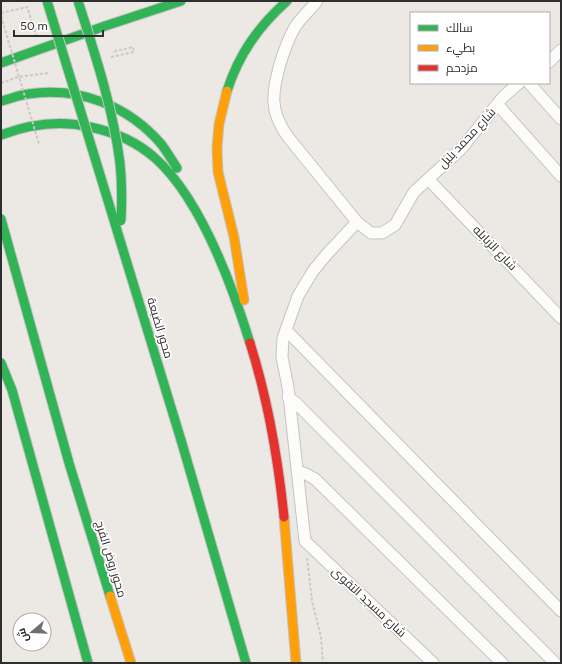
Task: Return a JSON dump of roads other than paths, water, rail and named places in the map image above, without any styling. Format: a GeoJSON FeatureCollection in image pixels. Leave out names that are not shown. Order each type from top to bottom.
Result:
{"type":"FeatureCollection","features":[{"type":"Feature","properties":{"kind":"main road","name":"محور الضبعة"},"geometry":{"type":"LineString","coordinates":[[47,1],[120,237],[246,663]]}},
{"type":"Feature","properties":{"kind":"main road"},"geometry":{"type":"LineString","coordinates":[[78,1],[108,98],[118,143],[122,190],[120,237]]}},
{"type":"Feature","properties":{"kind":"main road"},"geometry":{"type":"LineString","coordinates":[[1,63],[181,1]]}},
{"type":"Feature","properties":{"kind":"main road"},"geometry":{"type":"LineString","coordinates":[[245,324],[244,300],[237,252],[218,171],[217,148],[219,120],[228,87],[241,56],[260,28],[287,1]]}},
{"type":"Feature","properties":{"kind":"main road"},"geometry":{"type":"LineString","coordinates":[[1,101],[23,94],[48,91],[79,94],[109,103],[136,119],[159,141],[176,167],[188,196],[219,259],[245,324],[262,388],[276,452],[284,517],[296,663]]}},
{"type":"Feature","properties":{"kind":"main road"},"geometry":{"type":"LineString","coordinates":[[1,135],[24,127],[47,123],[73,123],[104,130],[132,142],[158,160],[169,171],[188,196]]}},
{"type":"Feature","properties":{"kind":"main road","name":"محور روض الفرج"},"geometry":{"type":"LineString","coordinates":[[1,219],[69,462],[132,663]]}},
{"type":"Feature","properties":{"kind":"main road"},"geometry":{"type":"LineString","coordinates":[[1,363],[12,390],[88,663]]}},
{"type":"Feature","properties":{"kind":"street","name":"شارع محمد بلبل"},"geometry":{"type":"LineString","coordinates":[[317,1],[295,27],[286,46],[274,84],[273,98],[275,112],[282,129],[288,137],[357,222],[371,233],[382,233],[395,225],[414,192],[428,178],[451,160],[510,90],[518,84]]}},
{"type":"Feature","properties":{"kind":"street"},"geometry":{"type":"LineString","coordinates":[[550,61],[561,50]]}},
{"type":"Feature","properties":{"kind":"street"},"geometry":{"type":"LineString","coordinates":[[530,84],[561,119]]}},
{"type":"Feature","properties":{"kind":"street"},"geometry":{"type":"LineString","coordinates":[[498,105],[561,176]]}},
{"type":"Feature","properties":{"kind":"street","name":"شارع الزبابله"},"geometry":{"type":"LineString","coordinates":[[428,178],[561,318]]}},
{"type":"Feature","properties":{"kind":"street"},"geometry":{"type":"LineString","coordinates":[[357,222],[313,271],[298,296],[283,338],[282,357],[297,471],[315,479],[502,663]]}},
{"type":"Feature","properties":{"kind":"street"},"geometry":{"type":"LineString","coordinates":[[286,330],[561,611]]}},
{"type":"Feature","properties":{"kind":"street"},"geometry":{"type":"LineString","coordinates":[[288,397],[295,402],[555,663]]}},
{"type":"Feature","properties":{"kind":"street","name":"شارع مسجد التقوى"},"geometry":{"type":"LineString","coordinates":[[297,471],[305,541],[433,663]]}}]}
